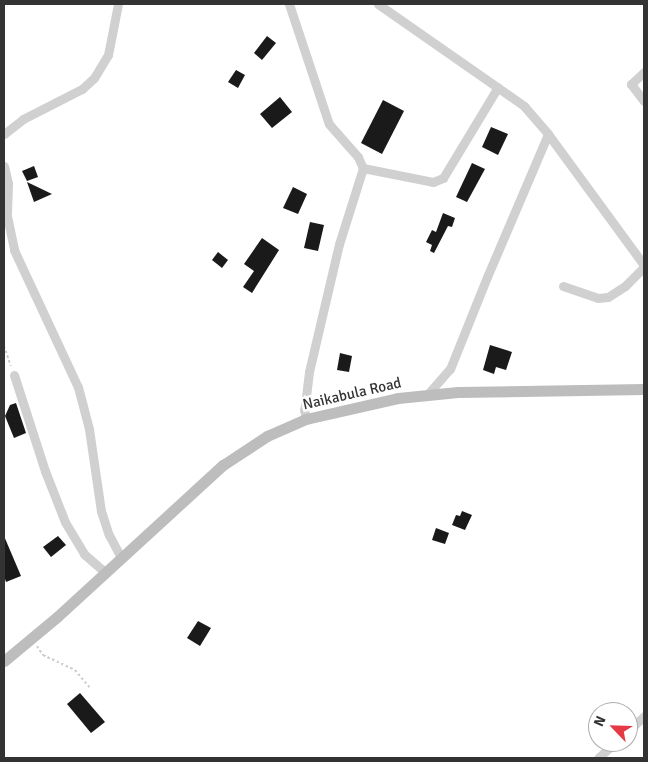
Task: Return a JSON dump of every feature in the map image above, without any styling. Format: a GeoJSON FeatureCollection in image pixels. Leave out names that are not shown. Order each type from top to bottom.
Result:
{"type":"FeatureCollection","features":[{"type":"Feature","properties":{"kind":"street"},"geometry":{"type":"LineString","coordinates":[[4,134],[23,120],[82,89],[94,78],[108,55],[118,4]]}},
{"type":"Feature","properties":{"kind":"street"},"geometry":{"type":"LineString","coordinates":[[289,4],[329,124],[358,156],[363,168],[339,244],[309,372],[304,410],[306,419]]}},
{"type":"Feature","properties":{"kind":"street"},"geometry":{"type":"LineString","coordinates":[[378,4],[524,106],[548,134],[644,266],[625,286],[608,297],[598,298],[563,286]]}},
{"type":"Feature","properties":{"kind":"street"},"geometry":{"type":"LineString","coordinates":[[644,72],[631,84],[644,101]]}},
{"type":"Feature","properties":{"kind":"street"},"geometry":{"type":"LineString","coordinates":[[363,168],[428,182],[443,178],[498,87]]}},
{"type":"Feature","properties":{"kind":"street"},"geometry":{"type":"LineString","coordinates":[[427,395],[450,369],[548,134]]}},
{"type":"Feature","properties":{"kind":"street"},"geometry":{"type":"LineString","coordinates":[[4,166],[8,184],[7,216],[14,250],[78,387],[89,429],[102,511],[109,535],[121,558]]}},
{"type":"Feature","properties":{"kind":"street"},"geometry":{"type":"LineString","coordinates":[[14,375],[45,471],[65,522],[84,554],[106,572]]}},
{"type":"Feature","properties":{"kind":"street","name":"Naikabula Road"},"geometry":{"type":"LineString","coordinates":[[4,661],[106,572],[223,465],[267,436],[306,419],[398,398],[458,392],[644,389]]}},
{"type":"Feature","properties":{"kind":"path"},"geometry":{"type":"LineString","coordinates":[[4,346],[14,375]]}},
{"type":"Feature","properties":{"kind":"path"},"geometry":{"type":"LineString","coordinates":[[31,638],[43,655],[75,670],[91,689]]}},
{"type":"Feature","properties":{"kind":"building"},"geometry":{"type":"Polygon","coordinates":[[[267,36],[276,43],[262,60],[254,53],[267,36]]]}},
{"type":"Feature","properties":{"kind":"building"},"geometry":{"type":"Polygon","coordinates":[[[236,70],[245,75],[238,88],[228,82],[236,70]]]}},
{"type":"Feature","properties":{"kind":"building"},"geometry":{"type":"Polygon","coordinates":[[[280,97],[292,112],[272,128],[260,114],[280,97]]]}},
{"type":"Feature","properties":{"kind":"building"},"geometry":{"type":"Polygon","coordinates":[[[383,100],[404,111],[382,154],[361,143],[383,100]]]}},
{"type":"Feature","properties":{"kind":"building"},"geometry":{"type":"Polygon","coordinates":[[[491,127],[508,134],[498,155],[482,147],[491,127]]]}},
{"type":"Feature","properties":{"kind":"building"},"geometry":{"type":"Polygon","coordinates":[[[472,163],[485,169],[467,202],[456,197],[472,163]]]}},
{"type":"Feature","properties":{"kind":"building"},"geometry":{"type":"Polygon","coordinates":[[[34,166],[38,177],[27,181],[22,171],[34,166]]]}},
{"type":"Feature","properties":{"kind":"building"},"geometry":{"type":"Polygon","coordinates":[[[27,182],[52,194],[34,202],[27,182]]]}},
{"type":"Feature","properties":{"kind":"building"},"geometry":{"type":"Polygon","coordinates":[[[293,187],[307,194],[298,214],[283,208],[293,187]]]}},
{"type":"Feature","properties":{"kind":"building"},"geometry":{"type":"Polygon","coordinates":[[[443,213],[455,218],[452,227],[448,226],[434,253],[430,251],[432,245],[426,242],[432,230],[436,232],[443,213]]]}},
{"type":"Feature","properties":{"kind":"building"},"geometry":{"type":"Polygon","coordinates":[[[310,222],[324,225],[318,251],[304,248],[310,222]]]}},
{"type":"Feature","properties":{"kind":"building"},"geometry":{"type":"Polygon","coordinates":[[[262,238],[279,250],[252,293],[243,287],[254,271],[244,264],[262,238]]]}},
{"type":"Feature","properties":{"kind":"building"},"geometry":{"type":"Polygon","coordinates":[[[218,252],[228,260],[222,268],[212,260],[218,252]]]}},
{"type":"Feature","properties":{"kind":"building"},"geometry":{"type":"Polygon","coordinates":[[[490,345],[512,352],[506,370],[496,367],[494,374],[483,370],[490,345]]]}},
{"type":"Feature","properties":{"kind":"building"},"geometry":{"type":"Polygon","coordinates":[[[340,353],[352,356],[349,372],[337,370],[340,353]]]}},
{"type":"Feature","properties":{"kind":"building"},"geometry":{"type":"Polygon","coordinates":[[[16,403],[26,433],[14,438],[5,416],[10,405],[16,403]]]}},
{"type":"Feature","properties":{"kind":"building"},"geometry":{"type":"Polygon","coordinates":[[[462,511],[472,515],[465,530],[452,525],[456,515],[460,516],[462,511]]]}},
{"type":"Feature","properties":{"kind":"building"},"geometry":{"type":"Polygon","coordinates":[[[436,528],[449,533],[445,544],[432,540],[436,528]]]}},
{"type":"Feature","properties":{"kind":"building"},"geometry":{"type":"Polygon","coordinates":[[[4,536],[21,576],[6,582],[4,576],[4,536]]]}},
{"type":"Feature","properties":{"kind":"building"},"geometry":{"type":"Polygon","coordinates":[[[58,536],[66,545],[51,557],[43,547],[58,536]]]}},
{"type":"Feature","properties":{"kind":"building"},"geometry":{"type":"Polygon","coordinates":[[[198,621],[211,628],[200,646],[187,638],[198,621]]]}},
{"type":"Feature","properties":{"kind":"building"},"geometry":{"type":"Polygon","coordinates":[[[80,693],[105,722],[91,733],[67,704],[80,693]]]}}]}
